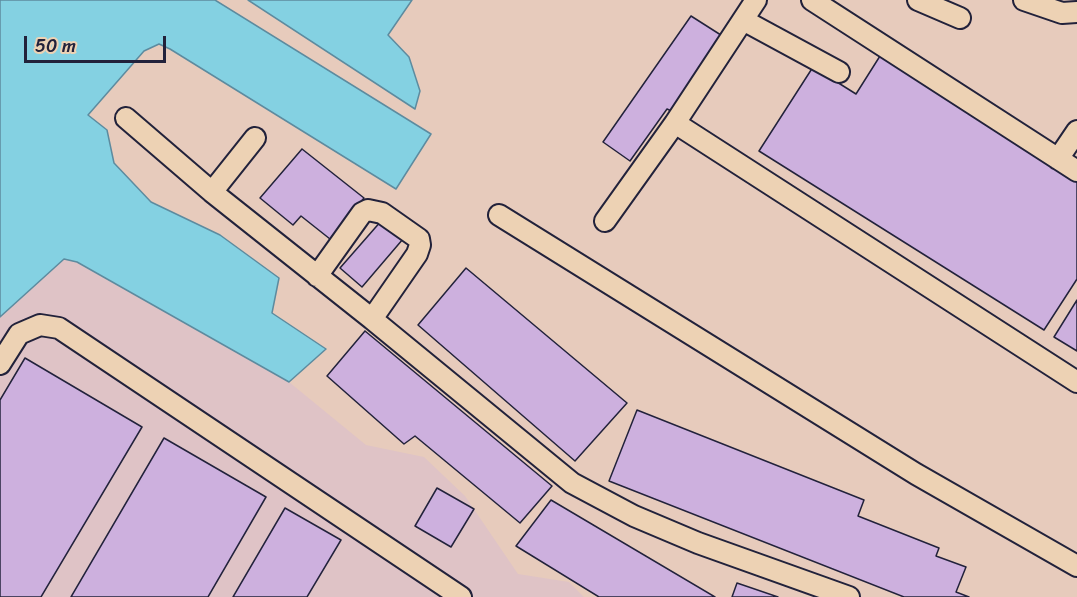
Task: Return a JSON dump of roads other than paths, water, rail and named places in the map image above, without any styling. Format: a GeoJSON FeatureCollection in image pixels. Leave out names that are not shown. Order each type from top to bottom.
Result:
{"type":"FeatureCollection","features":[{"type":"Feature","properties":{"kind":"street"},"geometry":{"type":"LineString","coordinates":[[605,221],[675,123],[756,0]]}},
{"type":"Feature","properties":{"kind":"street"},"geometry":{"type":"LineString","coordinates":[[812,0],[1077,171]]}},
{"type":"Feature","properties":{"kind":"street"},"geometry":{"type":"LineString","coordinates":[[918,0],[960,18]]}},
{"type":"Feature","properties":{"kind":"street"},"geometry":{"type":"LineString","coordinates":[[1024,0],[1062,13],[1077,12]]}},
{"type":"Feature","properties":{"kind":"street"},"geometry":{"type":"LineString","coordinates":[[743,20],[839,72]]}},
{"type":"Feature","properties":{"kind":"street"},"geometry":{"type":"LineString","coordinates":[[126,118],[212,192],[372,319],[572,483],[634,516],[698,543],[849,597]]}},
{"type":"Feature","properties":{"kind":"street"},"geometry":{"type":"LineString","coordinates":[[675,123],[1077,382]]}},
{"type":"Feature","properties":{"kind":"street"},"geometry":{"type":"LineString","coordinates":[[1058,159],[1077,131]]}},
{"type":"Feature","properties":{"kind":"street"},"geometry":{"type":"LineString","coordinates":[[212,192],[255,138]]}},
{"type":"Feature","properties":{"kind":"street"},"geometry":{"type":"LineString","coordinates":[[317,276],[362,213],[368,210],[382,213],[418,239],[420,245],[417,254],[372,319]]}},
{"type":"Feature","properties":{"kind":"street"},"geometry":{"type":"LineString","coordinates":[[499,215],[916,474],[1077,566]]}},
{"type":"Feature","properties":{"kind":"street"},"geometry":{"type":"LineString","coordinates":[[0,364],[19,334],[40,324],[59,328],[461,597]]}},
{"type":"Feature","properties":{"kind":"water"},"geometry":{"type":"Polygon","coordinates":[[[0,0],[215,0],[431,134],[396,189],[159,44],[144,51],[88,115],[107,130],[114,163],[151,202],[220,235],[279,278],[272,313],[326,349],[289,382],[77,262],[64,259],[0,317],[0,0]]]}},
{"type":"Feature","properties":{"kind":"water"},"geometry":{"type":"Polygon","coordinates":[[[248,0],[412,0],[388,35],[409,57],[420,91],[415,109],[248,0]]]}}]}
